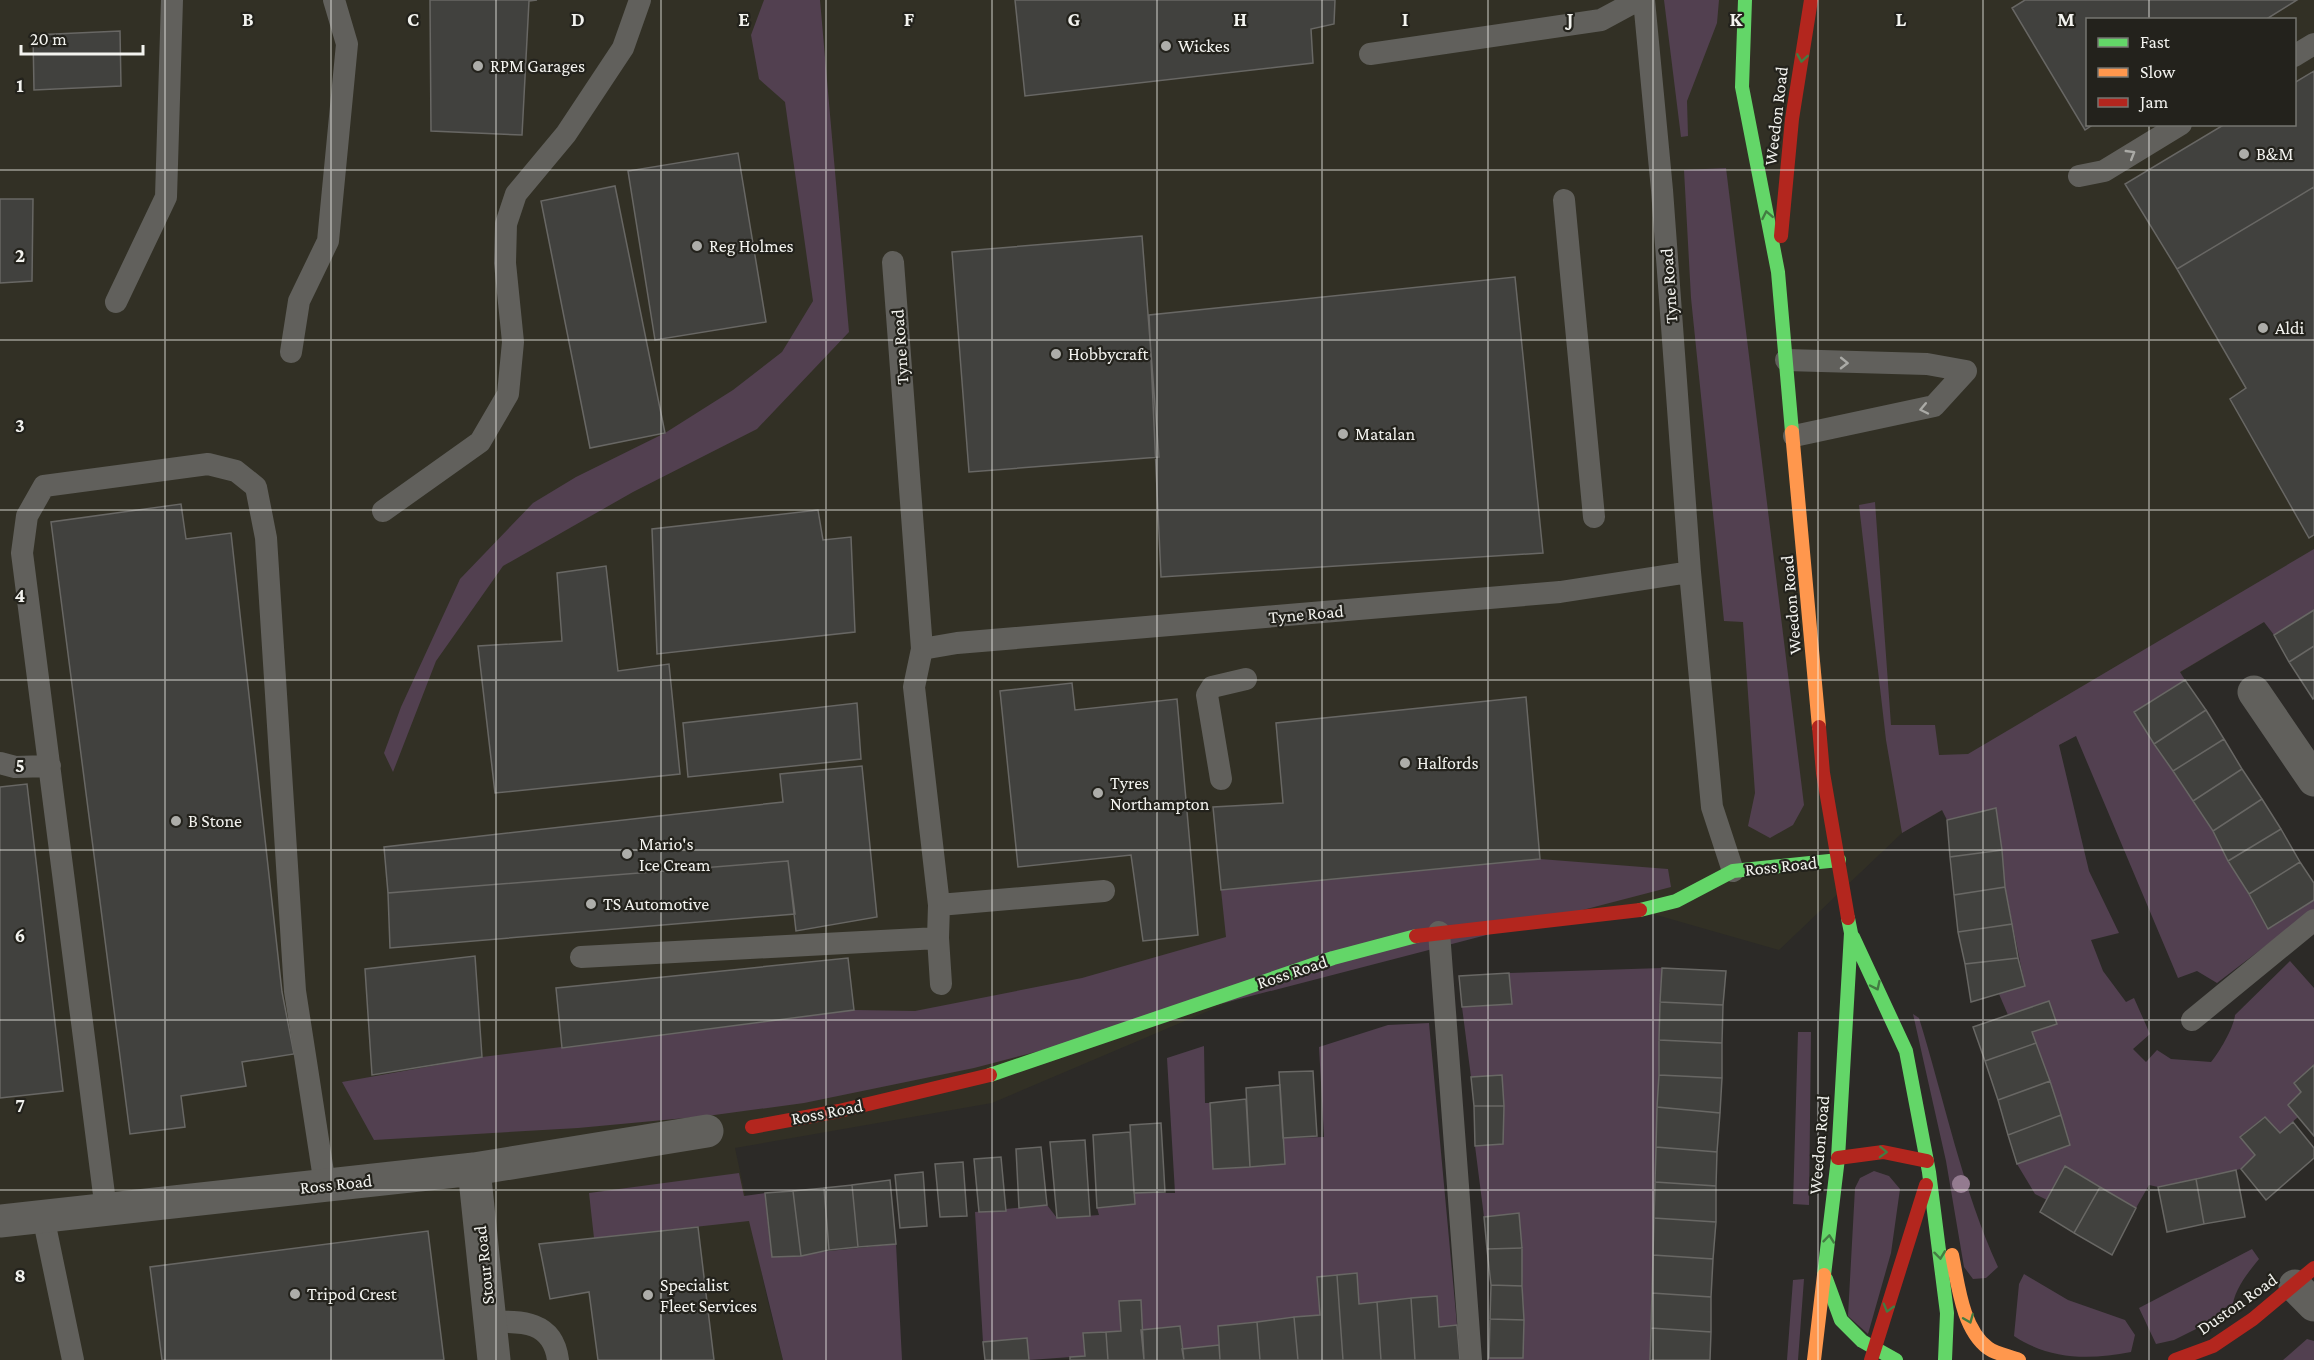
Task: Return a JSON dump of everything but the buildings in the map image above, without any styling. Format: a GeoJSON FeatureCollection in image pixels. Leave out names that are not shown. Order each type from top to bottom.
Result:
{"type":"FeatureCollection","features":[{"type":"Feature","properties":{"kind":"main road","name":"Weedon Road"},"geometry":{"type":"LineString","coordinates":[[1744,0],[1742,87],[1778,272],[1823,773],[1851,933],[1838,1158],[1814,1360]]}},
{"type":"Feature","properties":{"kind":"main road","name":"Weedon Road"},"geometry":{"type":"LineString","coordinates":[[1778,272],[1792,119],[1811,0]]}},
{"type":"Feature","properties":{"kind":"main road","name":"Ross Road"},"geometry":{"type":"LineString","coordinates":[[752,1127],[839,1111],[983,1078],[1333,958],[1439,932],[1639,910],[1676,901],[1733,871],[1839,860]]}},
{"type":"Feature","properties":{"kind":"main road","name":"Weedon Road"},"geometry":{"type":"LineString","coordinates":[[1851,933],[1906,1052],[1928,1166],[1947,1312],[1945,1360]]}},
{"type":"Feature","properties":{"kind":"main road"},"geometry":{"type":"LineString","coordinates":[[1838,1158],[1858,1151],[1904,1153],[1928,1166],[1940,1191],[1961,1297],[1971,1325],[1987,1347]]}},
{"type":"Feature","properties":{"kind":"main road","name":"Weedon Road"},"geometry":{"type":"LineString","coordinates":[[1873,1354],[1928,1166]]}},
{"type":"Feature","properties":{"kind":"main road"},"geometry":{"type":"LineString","coordinates":[[1825,1275],[1841,1320],[1873,1354],[1896,1360]]}},
{"type":"Feature","properties":{"kind":"main road","name":"Duston Road"},"geometry":{"type":"LineString","coordinates":[[2175,1360],[2213,1346],[2308,1286]]}},
{"type":"Feature","properties":{"kind":"main road"},"geometry":{"type":"LineString","coordinates":[[1927,1351],[1946,1338],[1967,1340],[2019,1360]]}},
{"type":"Feature","properties":{"kind":"main road"},"geometry":{"type":"LineString","coordinates":[[2205,1360],[2213,1346]]}},
{"type":"Feature","properties":{"kind":"street"},"geometry":{"type":"LineString","coordinates":[[2254,692],[2314,780]]}},
{"type":"Feature","properties":{"kind":"street","name":"Ross Road"},"geometry":{"type":"LineString","coordinates":[[0,1221],[474,1169],[707,1131]]}},
{"type":"Feature","properties":{"kind":"street","name":"Stour Road"},"geometry":{"type":"LineString","coordinates":[[474,1169],[494,1360]]}},
{"type":"Feature","properties":{"kind":"lane"},"geometry":{"type":"LineString","coordinates":[[116,302],[166,197],[171,0]]}},
{"type":"Feature","properties":{"kind":"lane"},"geometry":{"type":"LineString","coordinates":[[291,352],[299,301],[328,242],[347,44],[334,0]]}},
{"type":"Feature","properties":{"kind":"lane"},"geometry":{"type":"LineString","coordinates":[[383,511],[480,442],[508,394],[513,342],[505,263],[506,224],[509,214],[516,194],[566,134],[623,48],[640,0]]}},
{"type":"Feature","properties":{"kind":"lane"},"geometry":{"type":"LineString","coordinates":[[1370,54],[1601,20],[1638,0]]}},
{"type":"Feature","properties":{"kind":"lane","name":"Tyne Road"},"geometry":{"type":"LineString","coordinates":[[1644,0],[1662,190],[1690,572],[1712,807],[1733,871]]}},
{"type":"Feature","properties":{"kind":"lane"},"geometry":{"type":"LineString","coordinates":[[2296,55],[2314,44]]}},
{"type":"Feature","properties":{"kind":"lane"},"geometry":{"type":"LineString","coordinates":[[2079,176],[2104,171],[2178,126]]}},
{"type":"Feature","properties":{"kind":"lane"},"geometry":{"type":"LineString","coordinates":[[1564,200],[1594,517]]}},
{"type":"Feature","properties":{"kind":"lane","name":"Tyne Road"},"geometry":{"type":"LineString","coordinates":[[893,262],[922,649],[914,687],[939,905],[938,938],[941,984]]}},
{"type":"Feature","properties":{"kind":"lane"},"geometry":{"type":"LineString","coordinates":[[1786,360],[1926,364],[1966,371],[1934,406],[1794,436]]}},
{"type":"Feature","properties":{"kind":"lane"},"geometry":{"type":"LineString","coordinates":[[105,1210],[22,553],[27,516],[44,486],[208,464],[236,471],[256,487],[266,538],[296,991],[325,1185]]}},
{"type":"Feature","properties":{"kind":"lane","name":"Tyne Road"},"geometry":{"type":"LineString","coordinates":[[922,649],[957,643],[1560,592],[1690,572]]}},
{"type":"Feature","properties":{"kind":"lane"},"geometry":{"type":"LineString","coordinates":[[1221,779],[1207,695],[1212,687],[1246,679]]}},
{"type":"Feature","properties":{"kind":"lane"},"geometry":{"type":"LineString","coordinates":[[0,763],[15,767],[50,766]]}},
{"type":"Feature","properties":{"kind":"lane"},"geometry":{"type":"LineString","coordinates":[[939,905],[1104,891]]}},
{"type":"Feature","properties":{"kind":"lane"},"geometry":{"type":"LineString","coordinates":[[2192,1020],[2314,920]]}},
{"type":"Feature","properties":{"kind":"lane"},"geometry":{"type":"LineString","coordinates":[[1439,932],[1471,1360]]}},
{"type":"Feature","properties":{"kind":"lane"},"geometry":{"type":"LineString","coordinates":[[581,957],[938,938]]}},
{"type":"Feature","properties":{"kind":"lane"},"geometry":{"type":"LineString","coordinates":[[43,1216],[73,1360]]}},
{"type":"Feature","properties":{"kind":"lane"},"geometry":{"type":"LineString","coordinates":[[490,1322],[518,1321],[541,1327],[557,1349],[558,1360]]}},
{"type":"Feature","properties":{"kind":"shaded area"},"geometry":{"type":"Polygon","coordinates":[[[0,0],[2314,0],[2314,592],[2075,736],[1902,833],[1779,950],[1639,910],[1333,958],[992,1103],[735,1148],[768,1302],[783,1360],[0,1360],[0,283],[32,281],[33,199],[0,199],[0,0]]]}},
{"type":"Feature","properties":{"kind":"shaded area"},"geometry":{"type":"Polygon","coordinates":[[[764,0],[820,0],[849,332],[757,429],[633,492],[503,566],[436,661],[393,772],[384,753],[401,707],[460,579],[533,503],[576,477],[665,433],[733,390],[782,352],[813,301],[785,102],[759,79],[751,35],[764,0]]]}},
{"type":"Feature","properties":{"kind":"shaded area"},"geometry":{"type":"Polygon","coordinates":[[[1664,0],[1719,0],[1717,23],[1687,101],[1688,136],[1681,137],[1664,0]]]}},
{"type":"Feature","properties":{"kind":"shaded area"},"geometry":{"type":"Polygon","coordinates":[[[1726,168],[1804,805],[1793,825],[1770,838],[1748,826],[1755,793],[1743,622],[1724,621],[1691,298],[1684,170],[1726,168]]]}},
{"type":"Feature","properties":{"kind":"shaded area"},"geometry":{"type":"Polygon","coordinates":[[[1875,502],[1891,725],[1935,725],[1939,755],[1968,754],[2314,549],[2314,610],[2274,635],[2264,622],[2180,672],[2185,680],[2134,712],[2213,831],[2268,929],[2314,900],[2314,909],[2217,983],[2197,971],[2178,978],[2076,736],[2059,745],[2089,871],[2119,933],[2091,940],[2103,971],[2126,1002],[2134,998],[2150,1034],[2133,1049],[2146,1062],[2157,1050],[2171,1059],[2211,1062],[2226,1040],[2235,1015],[2290,961],[2314,988],[2314,1065],[2294,1083],[2301,1092],[2289,1105],[2298,1117],[2280,1133],[2264,1117],[2240,1137],[2255,1155],[2241,1169],[2158,1187],[2149,1185],[2136,1208],[2065,1166],[2047,1200],[2035,1194],[2017,1164],[2070,1145],[2032,1032],[2057,1023],[2049,1001],[2008,1015],[1999,994],[2025,986],[2005,887],[1996,808],[1947,820],[1942,810],[1902,833],[1886,740],[1859,505],[1875,502]]]}},
{"type":"Feature","properties":{"kind":"shaded area"},"geometry":{"type":"Polygon","coordinates":[[[1540,859],[1668,869],[1671,887],[974,1068],[804,1103],[707,1116],[578,1128],[374,1140],[342,1082],[482,1057],[854,1010],[915,1011],[1082,978],[1226,937],[1221,890],[1540,859]]]}},
{"type":"Feature","properties":{"kind":"shaded area"},"geometry":{"type":"Polygon","coordinates":[[[1662,968],[1650,1360],[1489,1360],[1489,1358],[1523,1358],[1524,1320],[1519,1213],[1484,1217],[1475,1146],[1503,1144],[1502,1075],[1471,1077],[1462,1007],[1512,1004],[1509,973],[1662,968]]]}},
{"type":"Feature","properties":{"kind":"shaded area"},"geometry":{"type":"Polygon","coordinates":[[[1913,1014],[1919,1018],[1964,1176],[1998,1267],[1986,1278],[1973,1279],[1964,1267],[1946,1161],[1913,1014]]]}},
{"type":"Feature","properties":{"kind":"shaded area"},"geometry":{"type":"Polygon","coordinates":[[[1429,1023],[1457,1325],[1439,1327],[1437,1296],[1359,1304],[1357,1274],[1317,1278],[1320,1315],[1218,1326],[1219,1345],[1182,1349],[1180,1326],[1141,1330],[1141,1300],[1119,1301],[1121,1331],[1083,1333],[1085,1356],[1029,1360],[1027,1338],[983,1342],[975,1212],[1047,1205],[1057,1218],[1099,1215],[1097,1208],[1135,1204],[1134,1193],[1175,1193],[1167,1058],[1204,1046],[1205,1103],[1210,1103],[1213,1169],[1284,1164],[1283,1138],[1324,1137],[1319,1047],[1388,1025],[1429,1023]]]}},
{"type":"Feature","properties":{"kind":"shaded area"},"geometry":{"type":"Polygon","coordinates":[[[1798,1032],[1811,1032],[1809,1205],[1793,1204],[1798,1032]]]}},
{"type":"Feature","properties":{"kind":"shaded area"},"geometry":{"type":"Polygon","coordinates":[[[1874,1171],[1889,1176],[1900,1189],[1891,1253],[1868,1334],[1848,1316],[1855,1188],[1860,1178],[1874,1171]]]}},
{"type":"Feature","properties":{"kind":"shaded area"},"geometry":{"type":"Polygon","coordinates":[[[739,1173],[744,1196],[765,1193],[772,1257],[896,1244],[902,1360],[783,1360],[749,1221],[594,1238],[589,1193],[739,1173]]]}},
{"type":"Feature","properties":{"kind":"shaded area"},"geometry":{"type":"Polygon","coordinates":[[[2252,1249],[2259,1259],[2238,1290],[2232,1311],[2174,1340],[2156,1344],[2139,1308],[2252,1249]]]}},
{"type":"Feature","properties":{"kind":"shaded area"},"geometry":{"type":"Polygon","coordinates":[[[2024,1274],[2068,1300],[2125,1320],[2135,1335],[2131,1352],[2085,1357],[2070,1356],[2042,1350],[2014,1336],[2019,1284],[2024,1274]]]}},
{"type":"Feature","properties":{"kind":"shaded area"},"geometry":{"type":"Polygon","coordinates":[[[1804,1279],[1798,1360],[1787,1360],[1793,1280],[1804,1279]]]}},
{"type":"Feature","properties":{"kind":"shaded area"},"geometry":{"type":"Polygon","coordinates":[[[2307,1339],[2314,1341],[2314,1360],[2283,1360],[2307,1339]]]}},
{"type":"Feature","properties":{"kind":"traffic: fast"},"geometry":{"type":"LineString","coordinates":[[1745,0],[1742,87],[1778,272],[1792,432]]}},
{"type":"Feature","properties":{"kind":"traffic: fast"},"geometry":{"type":"LineString","coordinates":[[1640,910],[1676,901],[1733,871],[1839,860]]}},
{"type":"Feature","properties":{"kind":"traffic: fast"},"geometry":{"type":"LineString","coordinates":[[1824,1275],[1838,1158],[1851,933],[1848,918]]}},
{"type":"Feature","properties":{"kind":"traffic: fast"},"geometry":{"type":"LineString","coordinates":[[990,1075],[1333,958],[1416,936]]}},
{"type":"Feature","properties":{"kind":"traffic: fast"},"geometry":{"type":"LineString","coordinates":[[1853,937],[1906,1051],[1929,1172],[1947,1313],[1945,1360]]}},
{"type":"Feature","properties":{"kind":"traffic: fast"},"geometry":{"type":"LineString","coordinates":[[1826,1279],[1841,1320],[1862,1341],[1896,1360]]}},
{"type":"Feature","properties":{"kind":"traffic: slow"},"geometry":{"type":"LineString","coordinates":[[1792,432],[1819,727]]}},
{"type":"Feature","properties":{"kind":"traffic: slow"},"geometry":{"type":"LineString","coordinates":[[1952,1255],[1962,1305],[1979,1340],[1988,1348],[2019,1360]]}},
{"type":"Feature","properties":{"kind":"traffic: slow"},"geometry":{"type":"LineString","coordinates":[[1814,1360],[1824,1275]]}},
{"type":"Feature","properties":{"kind":"traffic: jam"},"geometry":{"type":"LineString","coordinates":[[1781,236],[1792,119],[1811,0]]}},
{"type":"Feature","properties":{"kind":"traffic: jam"},"geometry":{"type":"LineString","coordinates":[[1819,727],[1823,773],[1848,918]]}},
{"type":"Feature","properties":{"kind":"traffic: jam"},"geometry":{"type":"LineString","coordinates":[[1416,936],[1640,910]]}},
{"type":"Feature","properties":{"kind":"traffic: jam"},"geometry":{"type":"LineString","coordinates":[[752,1127],[839,1111],[990,1075]]}},
{"type":"Feature","properties":{"kind":"traffic: jam"},"geometry":{"type":"LineString","coordinates":[[1838,1158],[1883,1152],[1927,1161]]}},
{"type":"Feature","properties":{"kind":"traffic: jam"},"geometry":{"type":"LineString","coordinates":[[1871,1360],[1926,1185]]}},
{"type":"Feature","properties":{"kind":"traffic: jam"},"geometry":{"type":"LineString","coordinates":[[2175,1360],[2213,1346],[2253,1319],[2314,1268]]}},
{"type":"Feature","properties":{"kind":"place","name":"Wickes"},"geometry":{"type":"Point","coordinates":[1166,46]}},
{"type":"Feature","properties":{"kind":"place","name":"RPM Garages"},"geometry":{"type":"Point","coordinates":[478,66]}},
{"type":"Feature","properties":{"kind":"place","name":"B&M"},"geometry":{"type":"Point","coordinates":[2244,154]}},
{"type":"Feature","properties":{"kind":"place","name":"Reg Holmes"},"geometry":{"type":"Point","coordinates":[697,246]}},
{"type":"Feature","properties":{"kind":"place","name":"Aldi"},"geometry":{"type":"Point","coordinates":[2263,328]}},
{"type":"Feature","properties":{"kind":"place","name":"Hobbycraft"},"geometry":{"type":"Point","coordinates":[1056,354]}},
{"type":"Feature","properties":{"kind":"place","name":"Matalan"},"geometry":{"type":"Point","coordinates":[1343,434]}},
{"type":"Feature","properties":{"kind":"place","name":"Halfords"},"geometry":{"type":"Point","coordinates":[1405,763]}},
{"type":"Feature","properties":{"kind":"place","name":"Tyres Northampton"},"geometry":{"type":"Point","coordinates":[1098,793]}},
{"type":"Feature","properties":{"kind":"place","name":"B Stone"},"geometry":{"type":"Point","coordinates":[176,821]}},
{"type":"Feature","properties":{"kind":"place","name":"Mario's Ice Cream"},"geometry":{"type":"Point","coordinates":[627,854]}},
{"type":"Feature","properties":{"kind":"place","name":"TS Automotive"},"geometry":{"type":"Point","coordinates":[591,904]}},
{"type":"Feature","properties":{"kind":"place","name":"Tripod Crest"},"geometry":{"type":"Point","coordinates":[295,1294]}},
{"type":"Feature","properties":{"kind":"place","name":"Specialist Fleet Services"},"geometry":{"type":"Point","coordinates":[648,1295]}}]}
